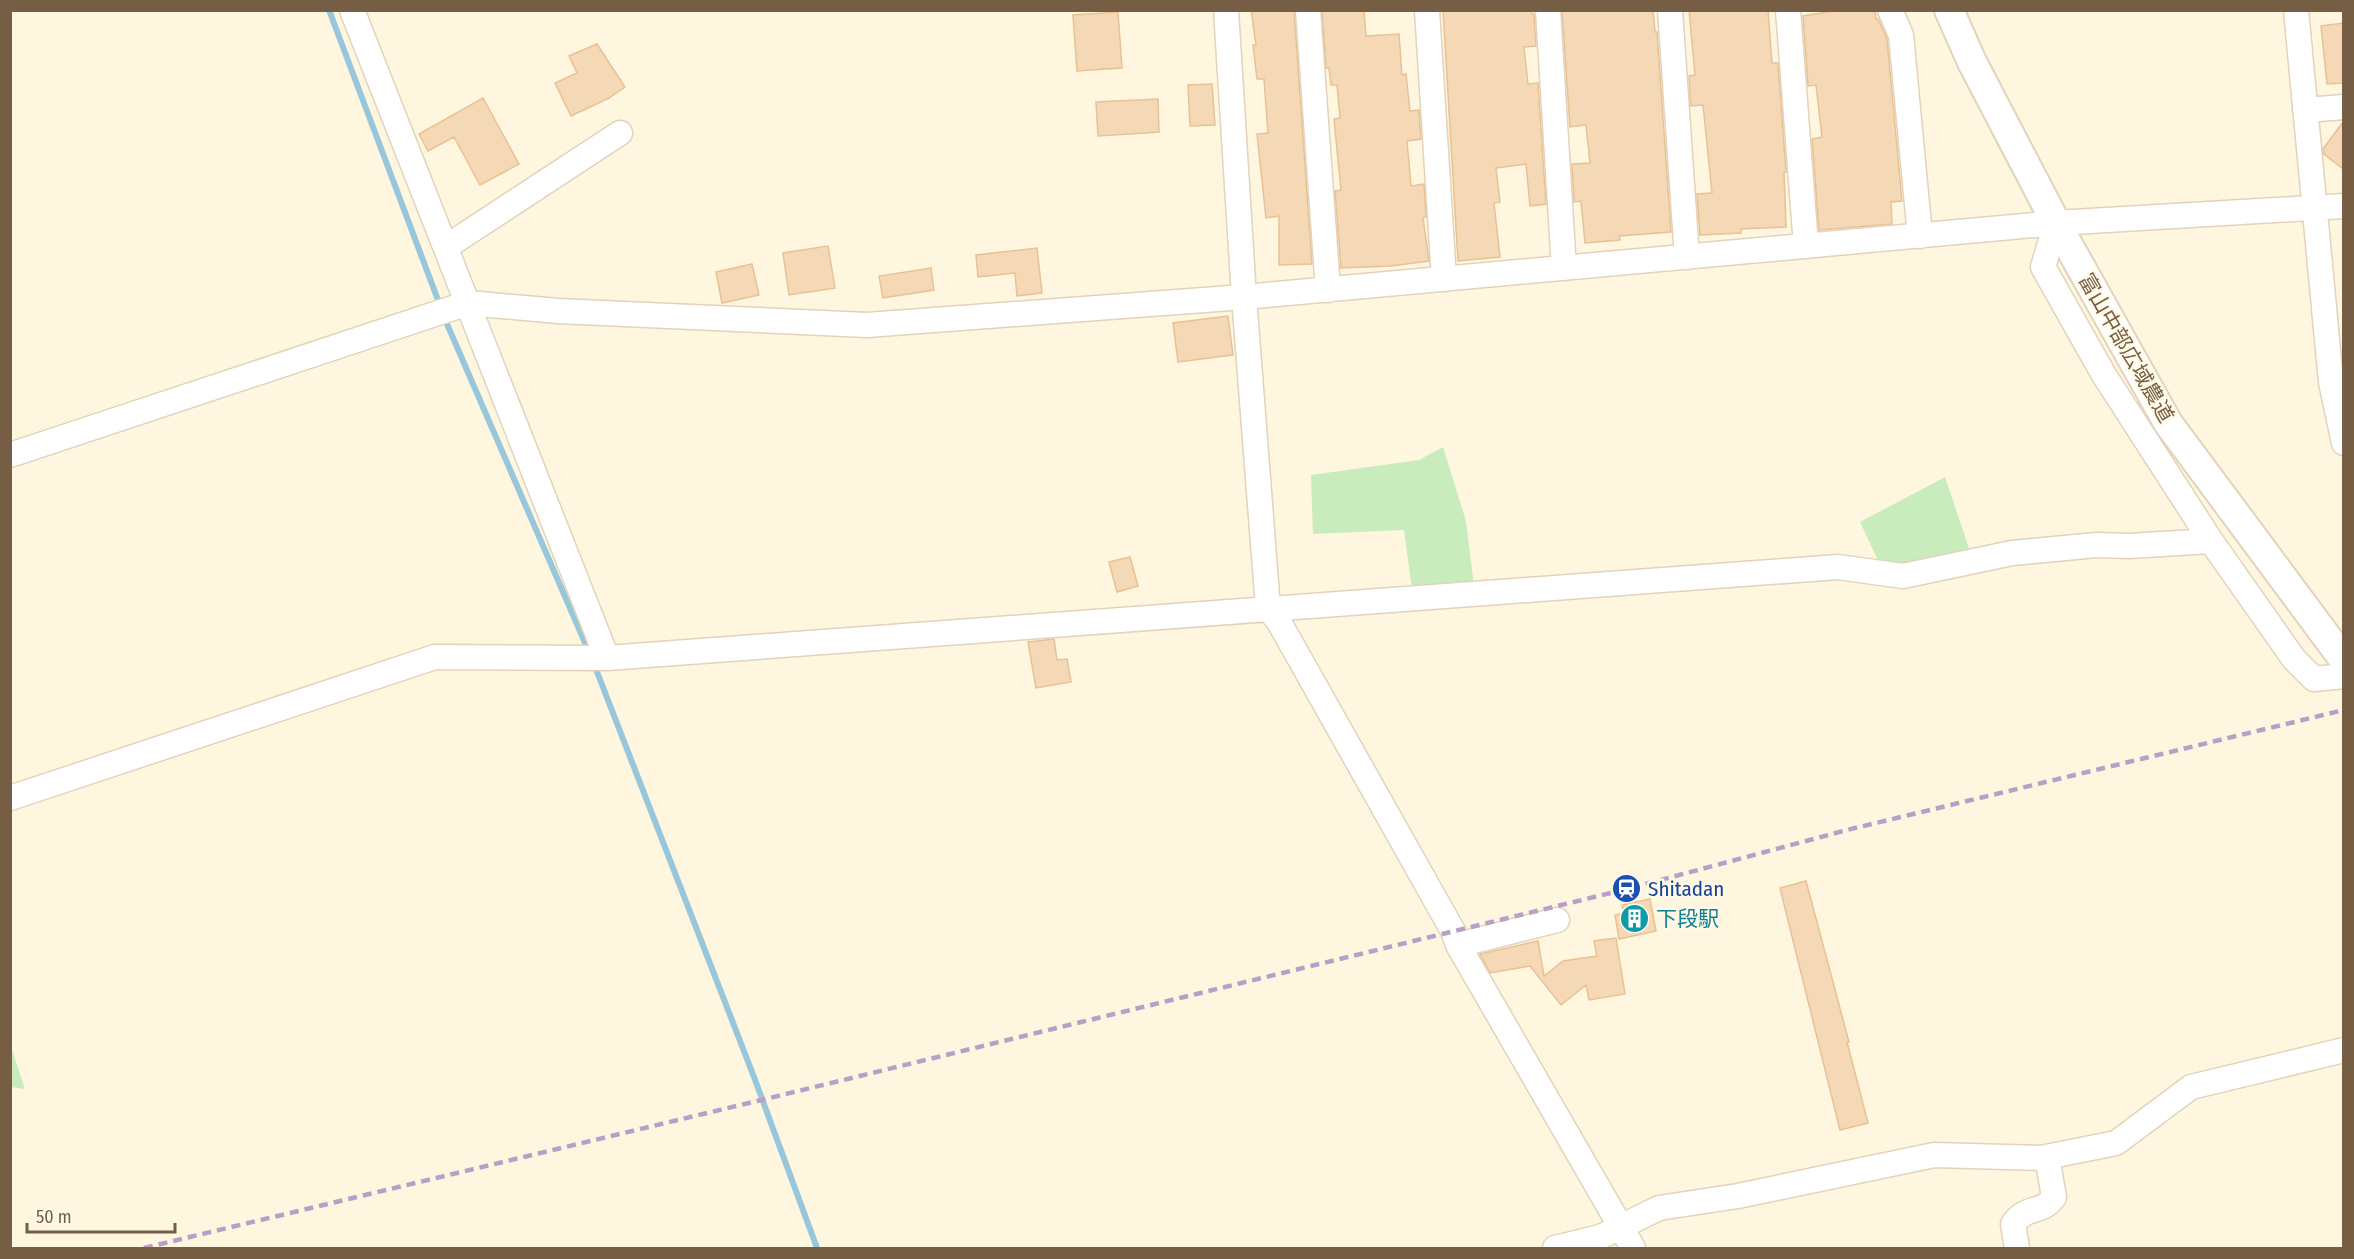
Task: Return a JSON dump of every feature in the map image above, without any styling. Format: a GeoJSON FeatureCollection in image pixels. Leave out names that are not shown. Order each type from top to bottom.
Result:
{"type":"FeatureCollection","features":[{"type":"Feature","properties":{"kind":"street"},"geometry":{"type":"LineString","coordinates":[[352,10],[607,658]]}},
{"type":"Feature","properties":{"kind":"street"},"geometry":{"type":"LineString","coordinates":[[1226,10],[1244,297],[1268,608],[1279,622],[1442,910],[1458,945],[1633,1248]]}},
{"type":"Feature","properties":{"kind":"street"},"geometry":{"type":"LineString","coordinates":[[1308,10],[1328,290]]}},
{"type":"Feature","properties":{"kind":"street"},"geometry":{"type":"LineString","coordinates":[[1427,10],[1444,279]]}},
{"type":"Feature","properties":{"kind":"street"},"geometry":{"type":"LineString","coordinates":[[1548,10],[1564,268]]}},
{"type":"Feature","properties":{"kind":"street"},"geometry":{"type":"LineString","coordinates":[[1670,10],[1687,257]]}},
{"type":"Feature","properties":{"kind":"street"},"geometry":{"type":"LineString","coordinates":[[1788,10],[1806,246]]}},
{"type":"Feature","properties":{"kind":"street"},"geometry":{"type":"LineString","coordinates":[[1890,10],[1901,35],[1920,236]]}},
{"type":"Feature","properties":{"kind":"street","name":"富山中部広域農道"},"geometry":{"type":"LineString","coordinates":[[1949,10],[1972,62],[2056,223],[2168,423],[2340,672]]}},
{"type":"Feature","properties":{"kind":"street"},"geometry":{"type":"LineString","coordinates":[[2296,10],[2331,382],[2343,443]]}},
{"type":"Feature","properties":{"kind":"street"},"geometry":{"type":"LineString","coordinates":[[2305,110],[2343,107]]}},
{"type":"Feature","properties":{"kind":"street"},"geometry":{"type":"LineString","coordinates":[[446,247],[620,133]]}},
{"type":"Feature","properties":{"kind":"street"},"geometry":{"type":"LineString","coordinates":[[10,455],[468,303],[558,311],[867,325],[1328,290],[2056,223],[2343,206]]}},
{"type":"Feature","properties":{"kind":"street"},"geometry":{"type":"LineString","coordinates":[[2056,223],[2043,267],[2104,375],[2211,541],[2294,659],[2314,679],[2340,672]]}},
{"type":"Feature","properties":{"kind":"street"},"geometry":{"type":"LineString","coordinates":[[10,798],[435,657],[607,658],[1838,567],[1902,576],[2012,553],[2097,545],[2129,546],[2211,541]]}},
{"type":"Feature","properties":{"kind":"street"},"geometry":{"type":"LineString","coordinates":[[1458,945],[1557,920]]}},
{"type":"Feature","properties":{"kind":"street"},"geometry":{"type":"LineString","coordinates":[[1555,1248],[1600,1237],[1659,1208],[1738,1196],[1934,1155],[2047,1157],[2116,1143],[2190,1087],[2343,1050]]}},
{"type":"Feature","properties":{"kind":"street"},"geometry":{"type":"LineString","coordinates":[[2018,1248],[2013,1224],[2019,1215],[2049,1204],[2054,1197],[2047,1157]]}},
{"type":"Feature","properties":{"kind":"green space"},"geometry":{"type":"Polygon","coordinates":[[[1443,447],[1466,521],[1474,586],[1412,590],[1404,530],[1313,534],[1311,475],[1419,460],[1443,447]]]}},
{"type":"Feature","properties":{"kind":"green space"},"geometry":{"type":"Polygon","coordinates":[[[1945,477],[1970,551],[1911,571],[1881,567],[1860,522],[1945,477]]]}},
{"type":"Feature","properties":{"kind":"green space"},"geometry":{"type":"Polygon","coordinates":[[[11,1047],[25,1089],[11,1087],[11,1047]]]}},
{"type":"Feature","properties":{"kind":"building"},"geometry":{"type":"Polygon","coordinates":[[[1251,10],[1294,10],[1312,264],[1279,265],[1279,216],[1266,218],[1257,134],[1268,133],[1264,79],[1257,79],[1253,45],[1256,45],[1251,10]]]}},
{"type":"Feature","properties":{"kind":"building"},"geometry":{"type":"Polygon","coordinates":[[[1322,10],[1364,10],[1366,36],[1399,34],[1402,75],[1406,74],[1410,111],[1419,110],[1421,139],[1407,141],[1411,186],[1424,184],[1426,217],[1423,218],[1429,261],[1391,266],[1341,268],[1335,191],[1341,190],[1334,119],[1340,118],[1337,85],[1331,85],[1329,68],[1326,68],[1322,10]]]}},
{"type":"Feature","properties":{"kind":"building"},"geometry":{"type":"Polygon","coordinates":[[[1443,10],[1532,10],[1534,14],[1536,46],[1524,47],[1528,84],[1538,83],[1546,204],[1530,206],[1526,164],[1496,168],[1500,202],[1494,203],[1500,257],[1458,261],[1443,10]]]}},
{"type":"Feature","properties":{"kind":"building"},"geometry":{"type":"Polygon","coordinates":[[[1653,10],[1655,32],[1657,32],[1671,232],[1619,236],[1620,240],[1585,243],[1581,201],[1574,202],[1572,164],[1590,163],[1586,125],[1570,127],[1562,11],[1653,10]]]}},
{"type":"Feature","properties":{"kind":"building"},"geometry":{"type":"Polygon","coordinates":[[[1689,10],[1768,10],[1772,63],[1778,63],[1786,172],[1784,173],[1786,227],[1741,229],[1741,233],[1700,235],[1697,194],[1712,193],[1703,105],[1691,106],[1689,76],[1695,75],[1689,10]]]}},
{"type":"Feature","properties":{"kind":"building"},"geometry":{"type":"Polygon","coordinates":[[[1840,10],[1875,10],[1876,19],[1887,39],[1902,201],[1891,202],[1892,224],[1819,230],[1812,139],[1822,137],[1816,85],[1808,86],[1803,16],[1840,10]]]}},
{"type":"Feature","properties":{"kind":"building"},"geometry":{"type":"Polygon","coordinates":[[[1118,12],[1122,68],[1077,71],[1073,15],[1118,12]]]}},
{"type":"Feature","properties":{"kind":"building"},"geometry":{"type":"Polygon","coordinates":[[[2343,23],[2343,83],[2327,84],[2321,26],[2343,23]]]}},
{"type":"Feature","properties":{"kind":"building"},"geometry":{"type":"Polygon","coordinates":[[[597,44],[625,87],[609,98],[571,116],[555,83],[577,73],[569,56],[597,44]]]}},
{"type":"Feature","properties":{"kind":"building"},"geometry":{"type":"Polygon","coordinates":[[[1212,84],[1215,125],[1190,126],[1188,85],[1212,84]]]}},
{"type":"Feature","properties":{"kind":"building"},"geometry":{"type":"Polygon","coordinates":[[[483,98],[519,164],[480,185],[454,137],[428,151],[419,134],[483,98]]]}},
{"type":"Feature","properties":{"kind":"building"},"geometry":{"type":"Polygon","coordinates":[[[1158,99],[1159,132],[1098,136],[1096,102],[1158,99]]]}},
{"type":"Feature","properties":{"kind":"building"},"geometry":{"type":"Polygon","coordinates":[[[2343,122],[2343,169],[2324,154],[2323,149],[2343,122]]]}},
{"type":"Feature","properties":{"kind":"building"},"geometry":{"type":"Polygon","coordinates":[[[828,246],[835,288],[789,295],[783,253],[828,246]]]}},
{"type":"Feature","properties":{"kind":"building"},"geometry":{"type":"Polygon","coordinates":[[[1037,248],[1042,293],[1017,296],[1015,273],[978,277],[976,255],[1037,248]]]}},
{"type":"Feature","properties":{"kind":"building"},"geometry":{"type":"Polygon","coordinates":[[[752,264],[759,295],[722,303],[716,272],[752,264]]]}},
{"type":"Feature","properties":{"kind":"building"},"geometry":{"type":"Polygon","coordinates":[[[931,268],[934,290],[883,298],[879,276],[931,268]]]}},
{"type":"Feature","properties":{"kind":"building"},"geometry":{"type":"Polygon","coordinates":[[[1228,316],[1233,355],[1178,362],[1173,323],[1228,316]]]}},
{"type":"Feature","properties":{"kind":"building"},"geometry":{"type":"Polygon","coordinates":[[[1130,557],[1138,586],[1117,592],[1109,562],[1130,557]]]}},
{"type":"Feature","properties":{"kind":"building"},"geometry":{"type":"Polygon","coordinates":[[[1054,639],[1057,660],[1067,659],[1071,682],[1036,688],[1028,642],[1054,639]]]}},
{"type":"Feature","properties":{"kind":"building"},"geometry":{"type":"Polygon","coordinates":[[[1806,881],[1868,1123],[1840,1130],[1780,888],[1806,881]]]}},
{"type":"Feature","properties":{"kind":"building","name":"下段駅"},"geometry":{"type":"Polygon","coordinates":[[[1650,899],[1656,931],[1619,939],[1615,915],[1624,913],[1622,905],[1650,899]]]}},
{"type":"Feature","properties":{"kind":"building"},"geometry":{"type":"Polygon","coordinates":[[[1616,938],[1625,994],[1589,1000],[1586,985],[1561,1005],[1530,966],[1490,973],[1480,954],[1538,941],[1544,976],[1563,961],[1597,956],[1594,941],[1616,938]]]}},
{"type":"Feature","properties":{"kind":"waterway"},"geometry":{"type":"LineString","coordinates":[[329,10],[441,308]]}},
{"type":"Feature","properties":{"kind":"waterway"},"geometry":{"type":"LineString","coordinates":[[444,317],[589,652]]}},
{"type":"Feature","properties":{"kind":"waterway"},"geometry":{"type":"LineString","coordinates":[[594,664],[754,1077],[817,1248]]}},
{"type":"Feature","properties":{"kind":"railway"},"geometry":{"type":"LineString","coordinates":[[144,1248],[1627,889],[1847,830],[2344,710]]}},
{"type":"Feature","properties":{"kind":"place","name":"Shitadan"},"geometry":{"type":"Point","coordinates":[1627,889]}},
{"type":"Feature","properties":{"kind":"place","name":"下段駅"},"geometry":{"type":"Point","coordinates":[1635,919]}}]}
